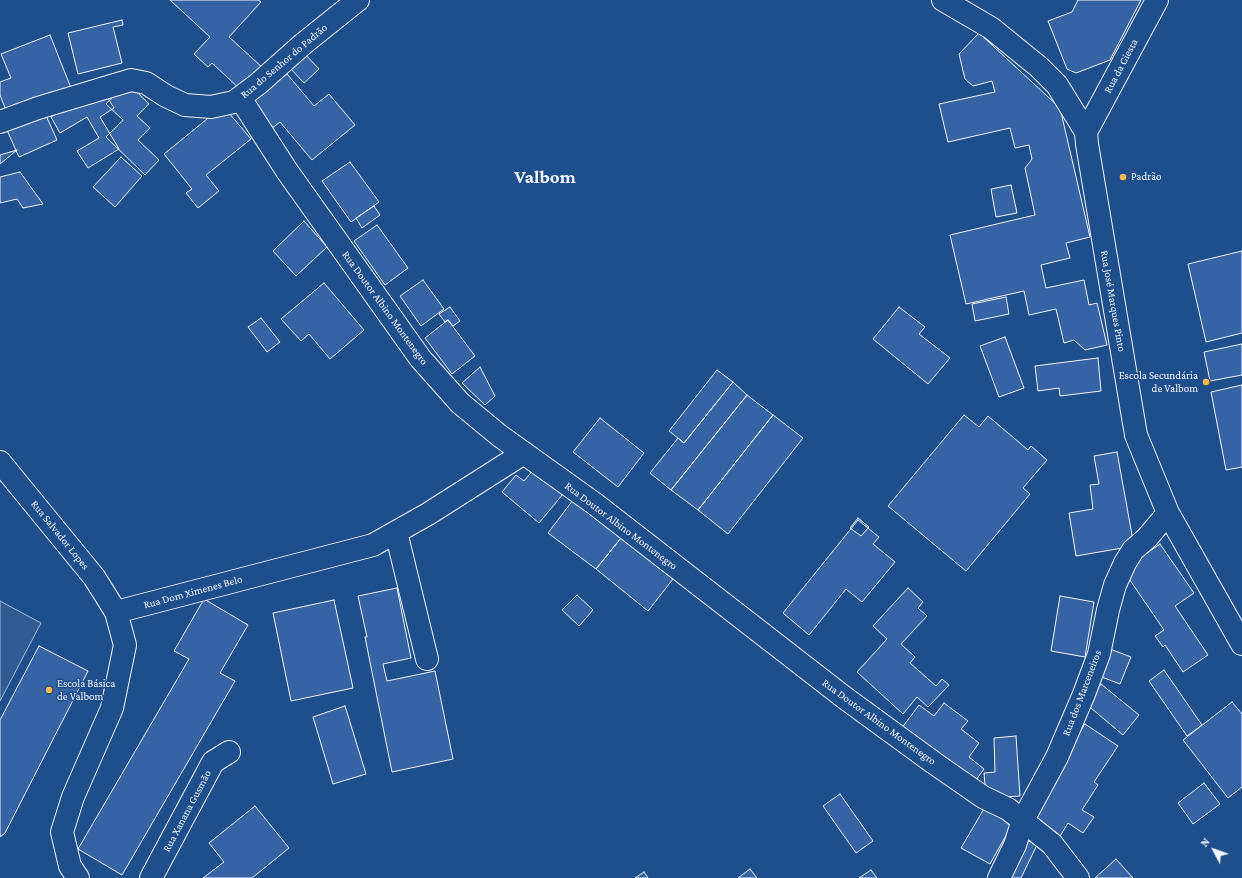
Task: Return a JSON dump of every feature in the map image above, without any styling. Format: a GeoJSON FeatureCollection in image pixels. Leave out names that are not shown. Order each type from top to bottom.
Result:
{"type":"FeatureCollection","features":[{"type":"Feature","properties":{"kind":"street","name":"Rua do Senhor do Padrão"},"geometry":{"type":"LineString","coordinates":[[0,122],[38,108],[131,80],[146,83],[166,96],[185,104],[211,107],[234,102],[258,84],[358,0]]}},
{"type":"Feature","properties":{"kind":"street"},"geometry":{"type":"LineString","coordinates":[[943,0],[992,28],[1039,67],[1057,85],[1086,132]]}},
{"type":"Feature","properties":{"kind":"street","name":"Rua da Giesta"},"geometry":{"type":"LineString","coordinates":[[1086,132],[1157,0]]}},
{"type":"Feature","properties":{"kind":"street","name":"Rua Doutor Albino Montenegro"},"geometry":{"type":"LineString","coordinates":[[240,98],[287,171],[420,358],[460,403],[500,436],[595,504],[851,703],[983,797],[1008,808],[1052,844],[1078,878]]}},
{"type":"Feature","properties":{"kind":"street","name":"Rua José Marques Pinto"},"geometry":{"type":"LineString","coordinates":[[1086,132],[1086,144],[1136,435],[1168,513],[1242,644]]}},
{"type":"Feature","properties":{"kind":"street","name":"Rua Dom Ximenes Belo"},"geometry":{"type":"LineString","coordinates":[[116,612],[373,545],[428,514],[524,453]]}},
{"type":"Feature","properties":{"kind":"street","name":"Rua Salvador Lopes"},"geometry":{"type":"LineString","coordinates":[[0,462],[94,577],[116,612]]}},
{"type":"Feature","properties":{"kind":"street","name":"Rua dos Marceneiros"},"geometry":{"type":"LineString","coordinates":[[998,876],[1015,845],[1022,820],[1057,757],[1084,694],[1099,654],[1108,610],[1115,586],[1125,563],[1134,550],[1147,538],[1168,513]]}},
{"type":"Feature","properties":{"kind":"street"},"geometry":{"type":"LineString","coordinates":[[396,532],[427,659]]}},
{"type":"Feature","properties":{"kind":"street"},"geometry":{"type":"LineString","coordinates":[[78,878],[70,866],[62,832],[74,797],[112,708],[125,645],[116,612]]}},
{"type":"Feature","properties":{"kind":"street","name":"Rua Xanana Gusmão"},"geometry":{"type":"LineString","coordinates":[[151,878],[213,762],[229,752]]}},
{"type":"Feature","properties":{"kind":"shaded area"},"geometry":{"type":"Polygon","coordinates":[[[0,601],[41,623],[0,701],[0,601]]]}},
{"type":"Feature","properties":{"kind":"building"},"geometry":{"type":"Polygon","coordinates":[[[170,0],[258,0],[261,2],[229,37],[263,68],[242,91],[212,63],[208,67],[194,54],[210,37],[170,0]]]}},
{"type":"Feature","properties":{"kind":"building"},"geometry":{"type":"Polygon","coordinates":[[[1078,0],[1141,0],[1110,60],[1076,73],[1067,69],[1048,21],[1072,12],[1078,0]]]}},
{"type":"Feature","properties":{"kind":"building"},"geometry":{"type":"Polygon","coordinates":[[[122,20],[123,25],[113,27],[122,63],[78,74],[68,33],[122,20]]]}},
{"type":"Feature","properties":{"kind":"building"},"geometry":{"type":"Polygon","coordinates":[[[979,33],[1060,108],[1090,237],[1066,243],[1070,258],[1041,265],[1046,288],[1084,280],[1089,305],[1097,303],[1107,345],[1085,350],[1074,340],[1064,343],[1056,309],[1029,315],[1024,291],[966,304],[950,235],[1035,215],[1025,168],[1032,159],[1029,145],[1015,148],[1010,128],[948,142],[939,104],[995,92],[992,81],[973,86],[965,79],[959,54],[979,33]]]}},
{"type":"Feature","properties":{"kind":"building"},"geometry":{"type":"Polygon","coordinates":[[[50,35],[71,88],[7,113],[0,95],[0,82],[11,78],[1,54],[50,35]]]}},
{"type":"Feature","properties":{"kind":"building"},"geometry":{"type":"Polygon","coordinates":[[[303,52],[319,69],[304,83],[288,66],[303,52]]]}},
{"type":"Feature","properties":{"kind":"building"},"geometry":{"type":"Polygon","coordinates":[[[282,68],[314,106],[329,94],[355,125],[312,160],[280,122],[267,132],[242,102],[282,68]]]}},
{"type":"Feature","properties":{"kind":"building"},"geometry":{"type":"Polygon","coordinates":[[[127,82],[149,104],[137,116],[150,128],[138,140],[159,160],[145,175],[106,137],[123,120],[106,104],[127,82]]]}},
{"type":"Feature","properties":{"kind":"building"},"geometry":{"type":"Polygon","coordinates":[[[101,87],[114,108],[100,117],[119,149],[88,168],[77,151],[99,138],[87,117],[60,133],[51,117],[101,87]]]}},
{"type":"Feature","properties":{"kind":"building"},"geometry":{"type":"Polygon","coordinates":[[[223,106],[251,139],[206,175],[219,191],[198,208],[186,193],[192,189],[164,154],[223,106]]]}},
{"type":"Feature","properties":{"kind":"building"},"geometry":{"type":"Polygon","coordinates":[[[44,111],[57,140],[19,157],[6,128],[44,111]]]}},
{"type":"Feature","properties":{"kind":"building"},"geometry":{"type":"Polygon","coordinates":[[[17,150],[0,164],[0,155],[17,150]]]}},
{"type":"Feature","properties":{"kind":"building"},"geometry":{"type":"Polygon","coordinates":[[[121,157],[142,176],[115,207],[93,187],[121,157]]]}},
{"type":"Feature","properties":{"kind":"building"},"geometry":{"type":"Polygon","coordinates":[[[350,162],[379,202],[351,222],[322,181],[350,162]]]}},
{"type":"Feature","properties":{"kind":"building"},"geometry":{"type":"Polygon","coordinates":[[[20,172],[43,204],[23,208],[17,199],[0,203],[0,177],[20,172]]]}},
{"type":"Feature","properties":{"kind":"building"},"geometry":{"type":"Polygon","coordinates":[[[1011,185],[1017,213],[996,217],[991,189],[1011,185]]]}},
{"type":"Feature","properties":{"kind":"building"},"geometry":{"type":"Polygon","coordinates":[[[374,206],[380,215],[362,228],[356,218],[374,206]]]}},
{"type":"Feature","properties":{"kind":"building"},"geometry":{"type":"Polygon","coordinates":[[[304,221],[327,247],[296,276],[273,251],[304,221]]]}},
{"type":"Feature","properties":{"kind":"building"},"geometry":{"type":"Polygon","coordinates":[[[377,225],[408,268],[385,285],[354,241],[377,225]]]}},
{"type":"Feature","properties":{"kind":"building"},"geometry":{"type":"Polygon","coordinates":[[[1242,251],[1242,333],[1206,342],[1188,264],[1242,251]]]}},
{"type":"Feature","properties":{"kind":"building"},"geometry":{"type":"Polygon","coordinates":[[[423,280],[444,309],[421,326],[400,296],[423,280]]]}},
{"type":"Feature","properties":{"kind":"building"},"geometry":{"type":"Polygon","coordinates":[[[324,283],[364,330],[330,359],[309,334],[301,341],[281,319],[324,283]]]}},
{"type":"Feature","properties":{"kind":"building"},"geometry":{"type":"Polygon","coordinates":[[[1006,297],[1009,314],[975,321],[972,304],[1006,297]]]}},
{"type":"Feature","properties":{"kind":"building"},"geometry":{"type":"Polygon","coordinates":[[[450,307],[460,321],[453,326],[448,320],[445,322],[439,314],[450,307]]]}},
{"type":"Feature","properties":{"kind":"building"},"geometry":{"type":"Polygon","coordinates":[[[899,307],[925,327],[919,334],[950,358],[928,384],[873,339],[899,307]]]}},
{"type":"Feature","properties":{"kind":"building"},"geometry":{"type":"Polygon","coordinates":[[[261,318],[280,342],[267,352],[248,327],[261,318]]]}},
{"type":"Feature","properties":{"kind":"building"},"geometry":{"type":"Polygon","coordinates":[[[448,320],[475,356],[452,374],[425,338],[448,320]]]}},
{"type":"Feature","properties":{"kind":"building"},"geometry":{"type":"Polygon","coordinates":[[[1005,337],[1024,388],[999,397],[980,346],[1005,337]]]}},
{"type":"Feature","properties":{"kind":"building"},"geometry":{"type":"Polygon","coordinates":[[[1242,344],[1242,375],[1210,381],[1204,352],[1242,344]]]}},
{"type":"Feature","properties":{"kind":"building"},"geometry":{"type":"Polygon","coordinates":[[[1098,358],[1101,391],[1060,396],[1059,388],[1038,391],[1035,366],[1098,358]]]}},
{"type":"Feature","properties":{"kind":"building"},"geometry":{"type":"Polygon","coordinates":[[[480,367],[495,396],[485,405],[462,383],[480,367]]]}},
{"type":"Feature","properties":{"kind":"building"},"geometry":{"type":"Polygon","coordinates":[[[717,370],[733,382],[684,443],[669,431],[717,370]]]}},
{"type":"Feature","properties":{"kind":"building"},"geometry":{"type":"Polygon","coordinates":[[[733,382],[747,395],[671,490],[650,473],[678,438],[684,443],[733,382]]]}},
{"type":"Feature","properties":{"kind":"building"},"geometry":{"type":"Polygon","coordinates":[[[1242,385],[1242,467],[1226,470],[1211,392],[1242,385]]]}},
{"type":"Feature","properties":{"kind":"building"},"geometry":{"type":"Polygon","coordinates":[[[747,395],[773,415],[698,510],[671,490],[747,395]]]}},
{"type":"Feature","properties":{"kind":"building"},"geometry":{"type":"Polygon","coordinates":[[[773,415],[803,438],[728,534],[698,510],[773,415]]]}},
{"type":"Feature","properties":{"kind":"building"},"geometry":{"type":"Polygon","coordinates":[[[964,415],[979,427],[988,416],[1028,450],[1031,446],[1047,460],[1023,488],[1030,494],[966,571],[888,506],[964,415]]]}},
{"type":"Feature","properties":{"kind":"building"},"geometry":{"type":"Polygon","coordinates":[[[600,418],[644,453],[618,487],[573,452],[600,418]]]}},
{"type":"Feature","properties":{"kind":"building"},"geometry":{"type":"Polygon","coordinates":[[[1117,452],[1134,546],[1076,556],[1069,513],[1093,509],[1090,485],[1099,484],[1094,456],[1117,452]]]}},
{"type":"Feature","properties":{"kind":"building"},"geometry":{"type":"Polygon","coordinates":[[[534,469],[563,494],[539,523],[502,492],[516,475],[524,481],[534,469]]]}},
{"type":"Feature","properties":{"kind":"building"},"geometry":{"type":"Polygon","coordinates":[[[573,500],[621,538],[596,569],[548,533],[573,500]]]}},
{"type":"Feature","properties":{"kind":"building"},"geometry":{"type":"Polygon","coordinates":[[[858,518],[869,527],[861,536],[850,528],[858,518]]]}},
{"type":"Feature","properties":{"kind":"building"},"geometry":{"type":"Polygon","coordinates":[[[858,520],[879,537],[873,544],[895,562],[862,602],[846,589],[809,635],[783,613],[858,520]]]}},
{"type":"Feature","properties":{"kind":"building"},"geometry":{"type":"Polygon","coordinates":[[[621,538],[673,579],[648,611],[596,569],[621,538]]]}},
{"type":"Feature","properties":{"kind":"building"},"geometry":{"type":"Polygon","coordinates":[[[1160,544],[1194,593],[1175,606],[1208,655],[1183,672],[1165,645],[1163,647],[1155,636],[1164,630],[1123,570],[1160,544]]]}},
{"type":"Feature","properties":{"kind":"building"},"geometry":{"type":"Polygon","coordinates":[[[397,588],[411,658],[383,664],[387,681],[435,671],[453,759],[392,772],[358,596],[397,588]]]}},
{"type":"Feature","properties":{"kind":"building"},"geometry":{"type":"Polygon","coordinates":[[[908,588],[923,602],[918,608],[927,616],[901,644],[915,657],[910,663],[936,686],[942,679],[949,685],[928,707],[917,697],[903,714],[857,672],[887,639],[873,626],[908,588]]]}},
{"type":"Feature","properties":{"kind":"building"},"geometry":{"type":"Polygon","coordinates":[[[577,595],[593,610],[579,626],[562,610],[577,595]]]}},
{"type":"Feature","properties":{"kind":"building"},"geometry":{"type":"Polygon","coordinates":[[[1060,596],[1094,602],[1085,657],[1051,651],[1060,596]]]}},
{"type":"Feature","properties":{"kind":"building"},"geometry":{"type":"Polygon","coordinates":[[[204,599],[248,625],[220,673],[235,681],[122,875],[78,849],[189,659],[174,651],[204,599]]]}},
{"type":"Feature","properties":{"kind":"building"},"geometry":{"type":"Polygon","coordinates":[[[334,600],[353,688],[291,701],[273,613],[334,600]]]}},
{"type":"Feature","properties":{"kind":"building"},"geometry":{"type":"Polygon","coordinates":[[[39,646],[88,671],[5,833],[0,837],[0,720],[39,646]]]}},
{"type":"Feature","properties":{"kind":"building"},"geometry":{"type":"Polygon","coordinates":[[[1110,649],[1131,657],[1120,684],[1099,676],[1110,649]]]}},
{"type":"Feature","properties":{"kind":"building"},"geometry":{"type":"Polygon","coordinates":[[[1164,670],[1202,725],[1187,736],[1149,681],[1164,670]]]}},
{"type":"Feature","properties":{"kind":"building"},"geometry":{"type":"Polygon","coordinates":[[[1101,684],[1139,715],[1123,735],[1085,703],[1101,684]]]}},
{"type":"Feature","properties":{"kind":"building"},"geometry":{"type":"Polygon","coordinates":[[[1232,702],[1242,714],[1242,787],[1228,798],[1183,740],[1232,702]]]}},
{"type":"Feature","properties":{"kind":"building"},"geometry":{"type":"Polygon","coordinates":[[[944,703],[968,721],[961,729],[979,743],[969,757],[984,769],[973,784],[901,729],[919,705],[934,716],[944,703]]]}},
{"type":"Feature","properties":{"kind":"building"},"geometry":{"type":"Polygon","coordinates":[[[345,706],[366,774],[333,784],[313,717],[345,706]]]}},
{"type":"Feature","properties":{"kind":"building"},"geometry":{"type":"Polygon","coordinates":[[[1085,724],[1118,746],[1094,782],[1098,785],[1082,810],[1094,817],[1083,833],[1068,823],[1059,838],[1030,819],[1065,766],[1060,764],[1085,724]]]}},
{"type":"Feature","properties":{"kind":"building"},"geometry":{"type":"Polygon","coordinates":[[[1016,736],[1020,796],[986,798],[984,773],[995,772],[994,738],[1016,736]]]}},
{"type":"Feature","properties":{"kind":"building"},"geometry":{"type":"Polygon","coordinates":[[[1204,783],[1220,804],[1193,824],[1178,803],[1204,783]]]}},
{"type":"Feature","properties":{"kind":"building"},"geometry":{"type":"Polygon","coordinates":[[[840,794],[873,841],[856,853],[823,806],[840,794]]]}},
{"type":"Feature","properties":{"kind":"building"},"geometry":{"type":"Polygon","coordinates":[[[255,806],[289,848],[252,878],[203,878],[224,862],[209,843],[255,806]]]}},
{"type":"Feature","properties":{"kind":"building"},"geometry":{"type":"Polygon","coordinates":[[[985,807],[1013,823],[990,864],[961,848],[985,807]]]}},
{"type":"Feature","properties":{"kind":"building"},"geometry":{"type":"Polygon","coordinates":[[[1019,836],[1037,845],[1021,878],[999,878],[1019,836]]]}},
{"type":"Feature","properties":{"kind":"building"},"geometry":{"type":"Polygon","coordinates":[[[1116,859],[1133,878],[1095,878],[1116,859]]]}},
{"type":"Feature","properties":{"kind":"building"},"geometry":{"type":"Polygon","coordinates":[[[750,869],[757,878],[738,878],[750,869]]]}},
{"type":"Feature","properties":{"kind":"building"},"geometry":{"type":"Polygon","coordinates":[[[871,870],[877,878],[859,878],[871,870]]]}},
{"type":"Feature","properties":{"kind":"building"},"geometry":{"type":"Polygon","coordinates":[[[644,872],[648,878],[635,878],[644,872]]]}},
{"type":"Feature","properties":{"kind":"place","name":"Padrão"},"geometry":{"type":"Point","coordinates":[1123,177]}},
{"type":"Feature","properties":{"kind":"place","name":"Escola Secundária de Valbom"},"geometry":{"type":"Point","coordinates":[1206,382]}},
{"type":"Feature","properties":{"kind":"place","name":"Escola Básica de Valbom"},"geometry":{"type":"Point","coordinates":[49,690]}},
{"type":"Feature","properties":{"kind":"district","name":"Valbom"},"geometry":{"type":"Point","coordinates":[545,177]}}]}
